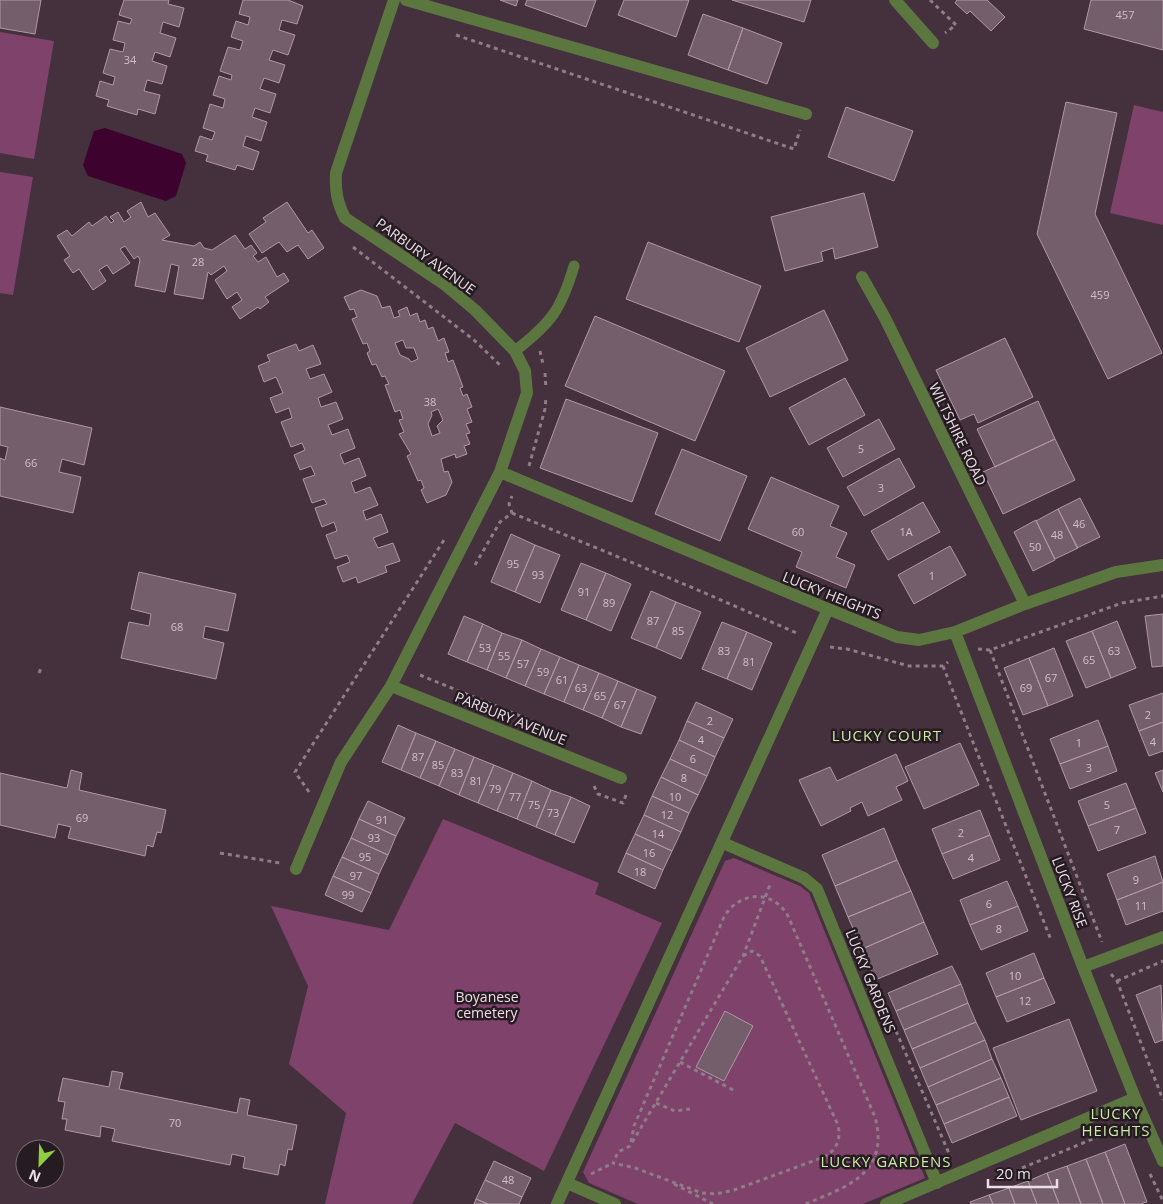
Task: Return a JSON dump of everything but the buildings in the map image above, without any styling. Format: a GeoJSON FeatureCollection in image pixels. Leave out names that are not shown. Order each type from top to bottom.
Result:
{"type":"FeatureCollection","features":[{"type":"Feature","properties":{"kind":"street","name":"PARBURY AVENUE"},"geometry":{"type":"LineString","coordinates":[[296,869],[340,762],[397,688],[500,472],[527,393],[526,371],[515,351],[475,310],[444,284],[344,218],[339,206],[334,191],[336,173],[394,0]]}},
{"type":"Feature","properties":{"kind":"street"},"geometry":{"type":"LineString","coordinates":[[406,0],[806,114]]}},
{"type":"Feature","properties":{"kind":"street"},"geometry":{"type":"LineString","coordinates":[[895,0],[933,43]]}},
{"type":"Feature","properties":{"kind":"street","name":"WILTSHIRE ROAD"},"geometry":{"type":"LineString","coordinates":[[862,277],[885,318],[1025,604]]}},
{"type":"Feature","properties":{"kind":"street","name":"LUCKY HEIGHTS"},"geometry":{"type":"LineString","coordinates":[[500,472],[897,637],[919,640],[956,632],[1025,604],[1116,572],[1163,565]]}},
{"type":"Feature","properties":{"kind":"street"},"geometry":{"type":"LineString","coordinates":[[557,1204],[828,609]]}},
{"type":"Feature","properties":{"kind":"street","name":"LUCKY RISE"},"geometry":{"type":"LineString","coordinates":[[956,632],[1083,967],[1135,1098],[1163,1161]]}},
{"type":"Feature","properties":{"kind":"street","name":"PARBURY AVENUE"},"geometry":{"type":"LineString","coordinates":[[397,688],[620,778]]}},
{"type":"Feature","properties":{"kind":"street","name":"LUCKY GARDENS"},"geometry":{"type":"LineString","coordinates":[[723,843],[804,878],[817,889],[937,1183]]}},
{"type":"Feature","properties":{"kind":"street"},"geometry":{"type":"LineString","coordinates":[[1083,967],[1163,937]]}},
{"type":"Feature","properties":{"kind":"street"},"geometry":{"type":"LineString","coordinates":[[886,1204],[1135,1098]]}},
{"type":"Feature","properties":{"kind":"street"},"geometry":{"type":"LineString","coordinates":[[567,1183],[615,1204]]}},
{"type":"Feature","properties":{"kind":"lane"},"geometry":{"type":"LineString","coordinates":[[515,351],[553,318],[569,284],[574,266]]}},
{"type":"Feature","properties":{"kind":"path"},"geometry":{"type":"LineString","coordinates":[[930,0],[956,25],[933,43]]}},
{"type":"Feature","properties":{"kind":"path"},"geometry":{"type":"LineString","coordinates":[[449,32],[794,149],[806,114]]}},
{"type":"Feature","properties":{"kind":"path"},"geometry":{"type":"LineString","coordinates":[[352,246],[474,340],[505,370]]}},
{"type":"Feature","properties":{"kind":"path"},"geometry":{"type":"LineString","coordinates":[[473,568],[500,522],[512,513],[509,504],[519,480],[523,475],[531,472],[528,463],[545,409],[547,382],[540,350],[532,338]]}},
{"type":"Feature","properties":{"kind":"path"},"geometry":{"type":"LineString","coordinates":[[306,800],[309,791],[295,772],[445,538]]}},
{"type":"Feature","properties":{"kind":"path"},"geometry":{"type":"LineString","coordinates":[[990,650],[1103,941],[1100,948],[1111,974],[1117,980],[1163,1100]]}},
{"type":"Feature","properties":{"kind":"path"},"geometry":{"type":"LineString","coordinates":[[39,673],[40,668]]}},
{"type":"Feature","properties":{"kind":"path"},"geometry":{"type":"LineString","coordinates":[[397,688],[408,678],[420,675],[418,668]]}},
{"type":"Feature","properties":{"kind":"path"},"geometry":{"type":"LineString","coordinates":[[220,853],[280,863],[296,869]]}},
{"type":"Feature","properties":{"kind":"path"},"geometry":{"type":"LineString","coordinates":[[280,863],[283,854]]}},
{"type":"Feature","properties":{"kind":"path"},"geometry":{"type":"LineString","coordinates":[[743,956],[752,951],[760,956],[837,1123],[840,1133],[834,1150],[824,1157],[730,1192],[702,1192],[635,1168],[613,1164],[618,1152],[630,1146],[743,956],[773,878],[767,876]]}},
{"type":"Feature","properties":{"kind":"path"},"geometry":{"type":"LineString","coordinates":[[630,1146],[634,1126],[724,916],[738,900],[752,896],[766,897],[780,905],[788,916],[875,1117],[878,1130],[876,1152],[863,1175],[845,1188],[805,1204]]}},
{"type":"Feature","properties":{"kind":"path"},"geometry":{"type":"LineString","coordinates":[[1117,980],[1163,961]]}},
{"type":"Feature","properties":{"kind":"path"},"geometry":{"type":"LineString","coordinates":[[680,1062],[733,1090]]}},
{"type":"Feature","properties":{"kind":"path"},"geometry":{"type":"LineString","coordinates":[[656,1103],[675,1111],[690,1108]]}},
{"type":"Feature","properties":{"kind":"path"},"geometry":{"type":"LineString","coordinates":[[1016,1170],[1127,1125]]}},
{"type":"Feature","properties":{"kind":"path"},"geometry":{"type":"LineString","coordinates":[[660,1178],[713,1204]]}},
{"type":"Feature","properties":{"kind":"green space"},"geometry":{"type":"Polygon","coordinates":[[[0,32],[54,41],[34,159],[0,153],[0,32]]]}},
{"type":"Feature","properties":{"kind":"green space"},"geometry":{"type":"Polygon","coordinates":[[[1134,105],[1163,112],[1163,225],[1110,213],[1134,105]]]}},
{"type":"Feature","properties":{"kind":"green space"},"geometry":{"type":"Polygon","coordinates":[[[0,172],[33,177],[13,295],[0,293],[0,172]]]}},
{"type":"Feature","properties":{"kind":"green space","name":"Boyanese cemetery"},"geometry":{"type":"Polygon","coordinates":[[[443,819],[599,883],[595,894],[662,923],[544,1171],[455,1123],[412,1204],[325,1204],[346,1113],[289,1064],[308,986],[271,906],[389,930],[443,819]]]}},
{"type":"Feature","properties":{"kind":"green space"},"geometry":{"type":"Polygon","coordinates":[[[734,858],[800,886],[809,893],[925,1178],[863,1204],[638,1204],[589,1183],[583,1172],[725,861],[734,858]]]}},
{"type":"Feature","properties":{"kind":"shaded area"},"geometry":{"type":"Polygon","coordinates":[[[105,128],[182,154],[186,163],[176,196],[166,201],[88,176],[83,165],[94,131],[105,128]]]}},
{"type":"Feature","properties":{"kind":"district","name":"LUCKY COURT"},"geometry":{"type":"Point","coordinates":[887,735]}},
{"type":"Feature","properties":{"kind":"district","name":"LUCKY HEIGHTS"},"geometry":{"type":"Point","coordinates":[1116,1122]}},
{"type":"Feature","properties":{"kind":"district","name":"LUCKY GARDENS"},"geometry":{"type":"Point","coordinates":[886,1161]}}]}
